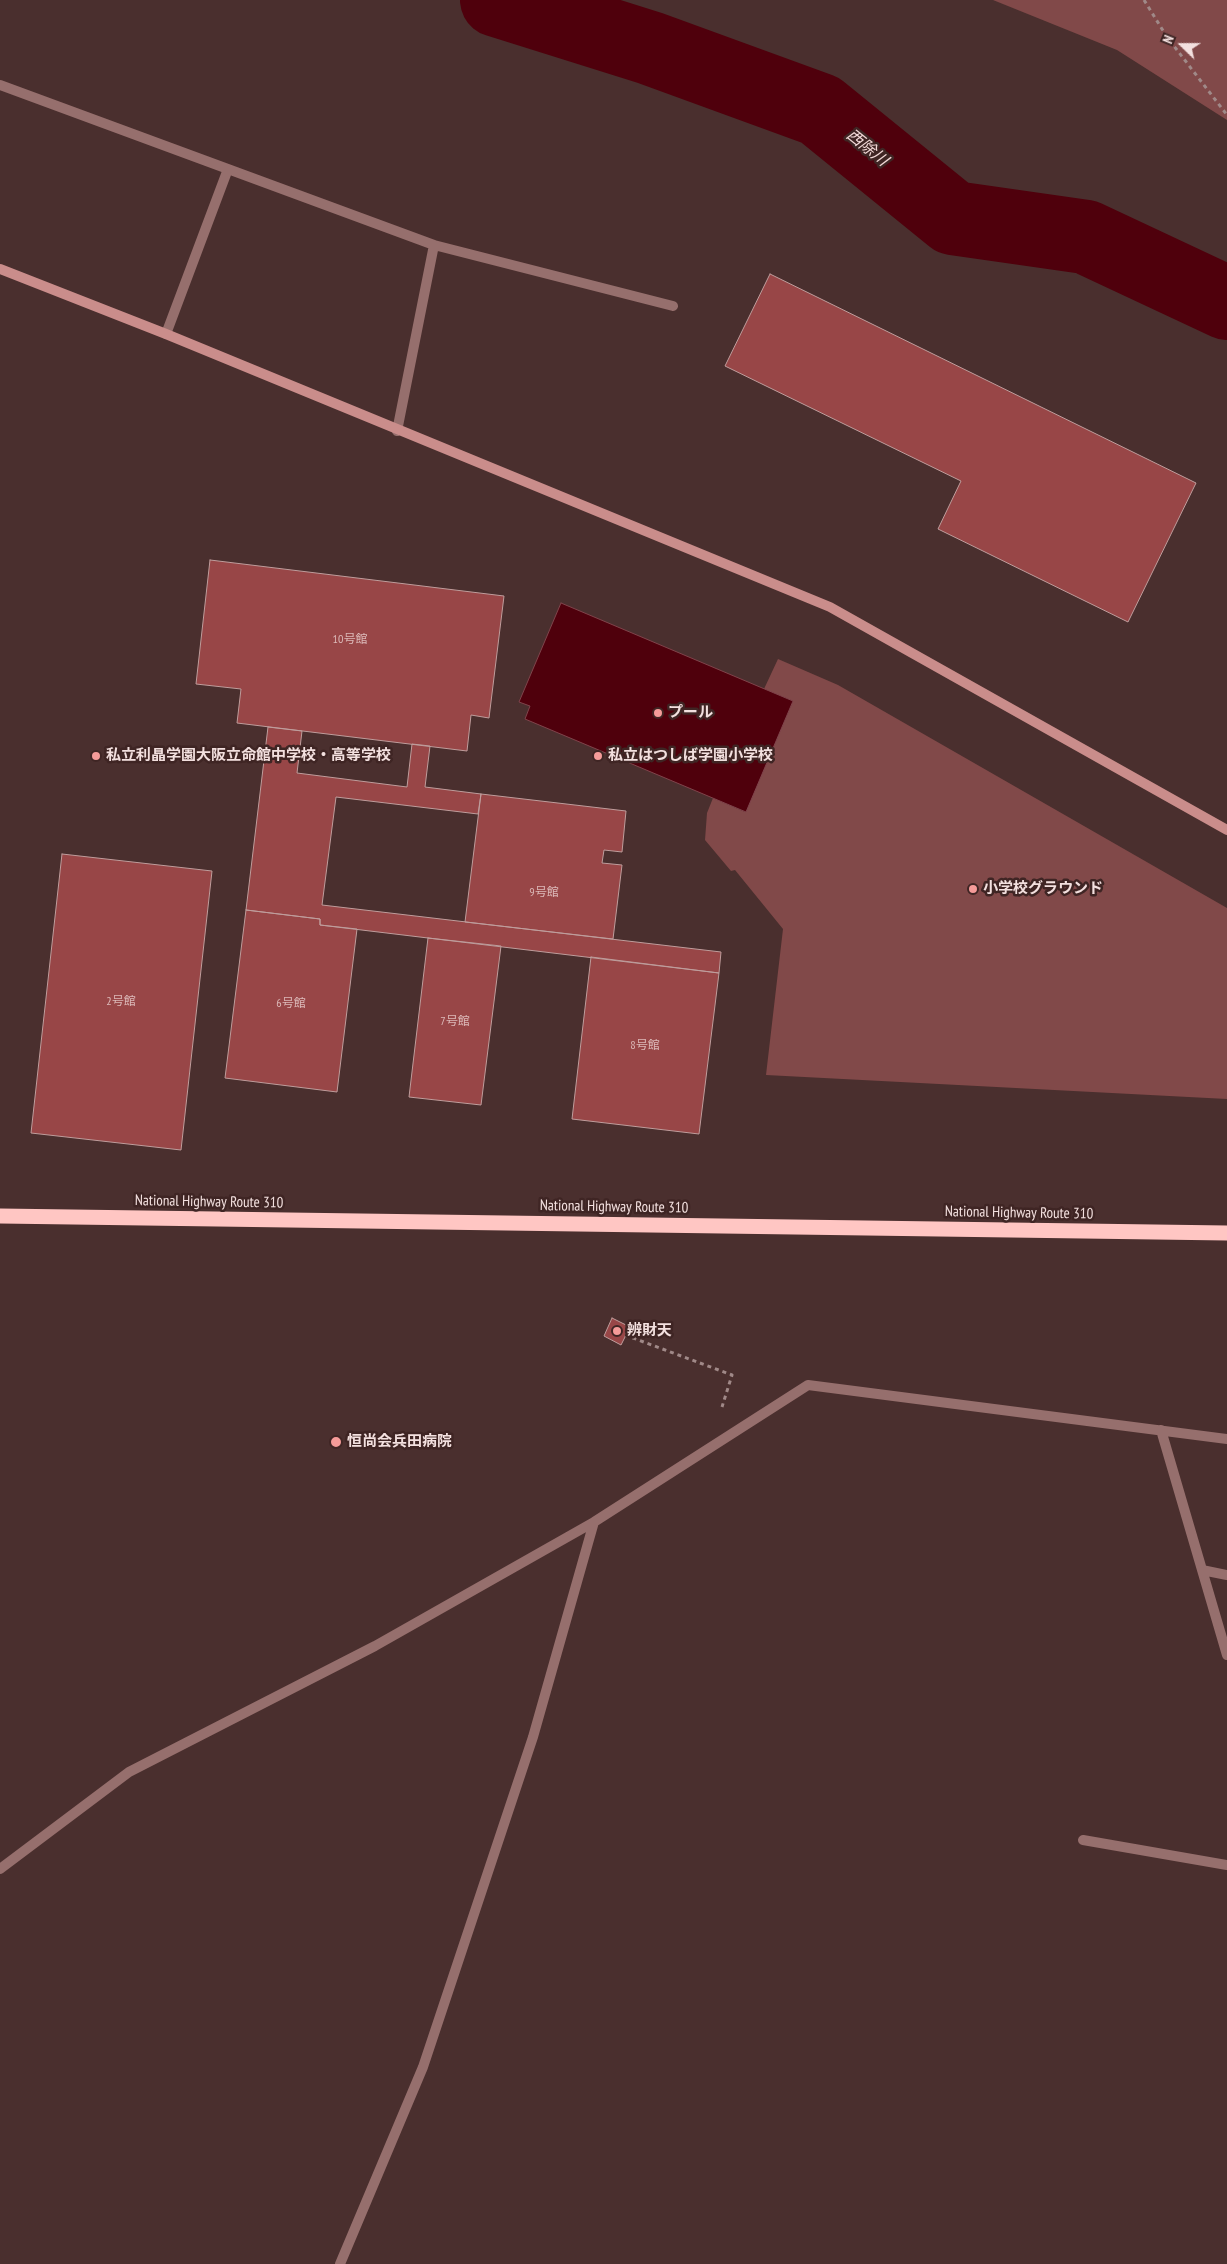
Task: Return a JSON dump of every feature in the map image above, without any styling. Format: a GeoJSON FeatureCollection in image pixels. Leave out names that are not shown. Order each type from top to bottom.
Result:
{"type":"FeatureCollection","features":[{"type":"Feature","properties":{"kind":"highway","name":"National Highway Route 310"},"geometry":{"type":"LineString","coordinates":[[0,1216],[1227,1233]]}},
{"type":"Feature","properties":{"kind":"street"},"geometry":{"type":"LineString","coordinates":[[0,85],[434,245],[673,306]]}},
{"type":"Feature","properties":{"kind":"street"},"geometry":{"type":"LineString","coordinates":[[166,334],[228,168]]}},
{"type":"Feature","properties":{"kind":"street"},"geometry":{"type":"LineString","coordinates":[[397,431],[434,245]]}},
{"type":"Feature","properties":{"kind":"street"},"geometry":{"type":"LineString","coordinates":[[0,269],[166,334],[397,431],[830,607],[1227,830]]}},
{"type":"Feature","properties":{"kind":"street"},"geometry":{"type":"LineString","coordinates":[[0,1869],[129,1772],[376,1646],[594,1522],[808,1385],[1227,1439]]}},
{"type":"Feature","properties":{"kind":"street"},"geometry":{"type":"LineString","coordinates":[[1161,1430],[1227,1655]]}},
{"type":"Feature","properties":{"kind":"street"},"geometry":{"type":"LineString","coordinates":[[340,2264],[422,2067],[533,1737],[594,1522]]}},
{"type":"Feature","properties":{"kind":"street"},"geometry":{"type":"LineString","coordinates":[[1202,1570],[1227,1575]]}},
{"type":"Feature","properties":{"kind":"street"},"geometry":{"type":"LineString","coordinates":[[1083,1840],[1227,1865]]}},
{"type":"Feature","properties":{"kind":"path"},"geometry":{"type":"LineString","coordinates":[[1144,0],[1167,37],[1227,115]]}},
{"type":"Feature","properties":{"kind":"path"},"geometry":{"type":"LineString","coordinates":[[625,1335],[732,1375]]}},
{"type":"Feature","properties":{"kind":"shaded area"},"geometry":{"type":"Polygon","coordinates":[[[993,0],[1227,0],[1227,120],[1117,50],[993,0]]]}},
{"type":"Feature","properties":{"kind":"shaded area","name":"プール"},"geometry":{"type":"Polygon","coordinates":[[[561,603],[793,701],[746,812],[525,719],[530,706],[519,702],[561,603]]]}},
{"type":"Feature","properties":{"kind":"shaded area","name":"小学校グラウンド"},"geometry":{"type":"Polygon","coordinates":[[[778,659],[838,685],[1227,908],[1227,1099],[766,1075],[783,929],[735,870],[731,871],[705,840],[707,813],[713,798],[745,812],[793,701],[764,689],[778,659]]]}},
{"type":"Feature","properties":{"kind":"building"},"geometry":{"type":"Polygon","coordinates":[[[770,274],[1196,483],[1128,622],[938,529],[961,481],[725,366],[770,274]]]}},
{"type":"Feature","properties":{"kind":"building"},"geometry":{"type":"Polygon","coordinates":[[[210,560],[504,596],[489,718],[471,715],[467,751],[237,723],[241,689],[196,684],[210,560]]]}},
{"type":"Feature","properties":{"kind":"building"},"geometry":{"type":"Polygon","coordinates":[[[268,727],[302,731],[297,773],[407,787],[412,744],[430,746],[425,787],[481,794],[478,814],[336,797],[322,905],[721,952],[719,973],[320,925],[320,919],[246,910],[268,727]]]}},
{"type":"Feature","properties":{"kind":"building"},"geometry":{"type":"Polygon","coordinates":[[[481,794],[626,811],[622,852],[604,850],[602,863],[622,865],[613,939],[465,922],[481,794]]]}},
{"type":"Feature","properties":{"kind":"building"},"geometry":{"type":"Polygon","coordinates":[[[62,854],[212,871],[181,1150],[31,1133],[62,854]]]}},
{"type":"Feature","properties":{"kind":"building"},"geometry":{"type":"Polygon","coordinates":[[[246,910],[320,919],[320,925],[357,929],[337,1092],[225,1078],[246,910]]]}},
{"type":"Feature","properties":{"kind":"building"},"geometry":{"type":"Polygon","coordinates":[[[428,938],[501,946],[481,1105],[409,1097],[428,938]]]}},
{"type":"Feature","properties":{"kind":"building"},"geometry":{"type":"Polygon","coordinates":[[[591,957],[719,973],[699,1134],[572,1119],[591,957]]]}},
{"type":"Feature","properties":{"kind":"building","name":"辨財天"},"geometry":{"type":"Polygon","coordinates":[[[612,1318],[630,1327],[621,1345],[604,1336],[612,1318]]]}},
{"type":"Feature","properties":{"kind":"waterway","name":"西除川"},"geometry":{"type":"LineString","coordinates":[[497,0],[650,48],[820,110],[953,218],[1086,237],[1227,303]]}},
{"type":"Feature","properties":{"kind":"place","name":"プール"},"geometry":{"type":"Point","coordinates":[658,713]}},
{"type":"Feature","properties":{"kind":"place","name":"私立利晶学園大阪立命館中学校・高等学校"},"geometry":{"type":"Point","coordinates":[96,756]}},
{"type":"Feature","properties":{"kind":"place","name":"私立はつしば学園小学校"},"geometry":{"type":"Point","coordinates":[598,756]}},
{"type":"Feature","properties":{"kind":"place","name":"小学校グラウンド"},"geometry":{"type":"Point","coordinates":[973,889]}},
{"type":"Feature","properties":{"kind":"place","name":"辨財天"},"geometry":{"type":"Point","coordinates":[617,1331]}},
{"type":"Feature","properties":{"kind":"place","name":"恒尚会兵田病院"},"geometry":{"type":"Point","coordinates":[336,1442]}}]}
